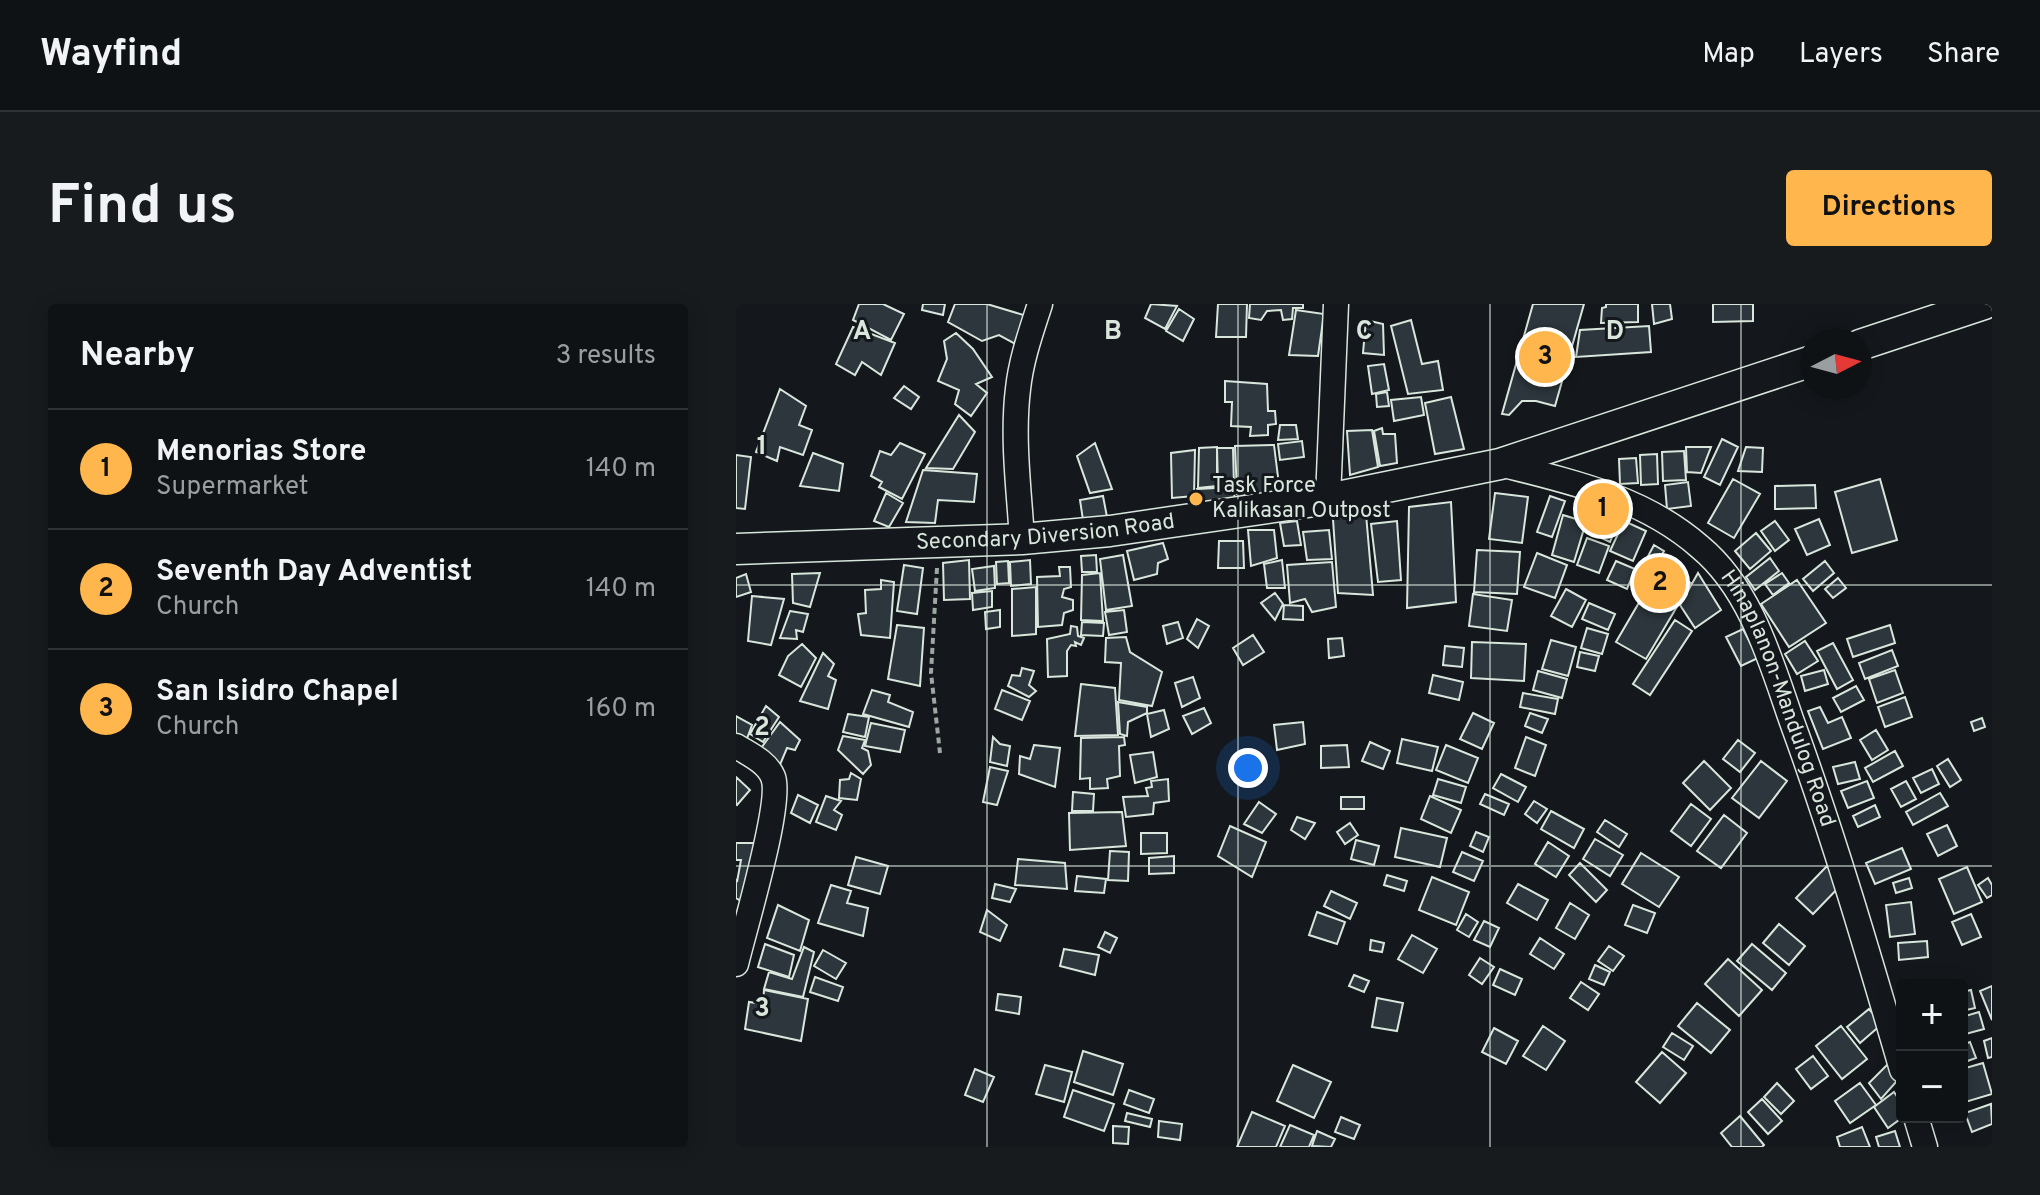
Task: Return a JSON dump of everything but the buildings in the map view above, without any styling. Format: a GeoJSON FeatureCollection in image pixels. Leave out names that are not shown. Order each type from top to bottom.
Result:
{"type":"FeatureCollection","features":[{"type":"Feature","properties":{"kind":"main road"},"geometry":{"type":"LineString","coordinates":[[1872,341],[1984,304]]}},
{"type":"Feature","properties":{"kind":"main road","name":"Secondary Diversion Road"},"geometry":{"type":"LineString","coordinates":[[736,549],[1022,539],[1110,531],[1328,499],[1500,464],[1800,365]]}},
{"type":"Feature","properties":{"kind":"street"},"geometry":{"type":"LineString","coordinates":[[1022,539],[1017,390],[1026,345],[1040,304]]}},
{"type":"Feature","properties":{"kind":"street"},"geometry":{"type":"LineString","coordinates":[[1328,499],[1336,304]]}},
{"type":"Feature","properties":{"kind":"street","name":"Hinaplanon-Mandulog Road"},"geometry":{"type":"LineString","coordinates":[[1500,464],[1597,489],[1642,507],[1703,548],[1739,593],[1775,673],[1823,805],[1896,1051]]}},
{"type":"Feature","properties":{"kind":"street"},"geometry":{"type":"LineString","coordinates":[[736,746],[767,766],[774,778],[776,793],[773,819],[736,964]]}},
{"type":"Feature","properties":{"kind":"street"},"geometry":{"type":"LineString","coordinates":[[1918,1123],[1925,1147]]}},
{"type":"Feature","properties":{"kind":"path"},"geometry":{"type":"LineString","coordinates":[[938,542],[931,673],[940,753]]}},
{"type":"Feature","properties":{"kind":"place","name":"San Isidro Chapel"},"geometry":{"type":"Point","coordinates":[1545,357]}},
{"type":"Feature","properties":{"kind":"place","name":"Task Force Kalikasan Outpost"},"geometry":{"type":"Point","coordinates":[1196,499]}},
{"type":"Feature","properties":{"kind":"place","name":"Menorias Store"},"geometry":{"type":"Point","coordinates":[1603,509]}},
{"type":"Feature","properties":{"kind":"place","name":"Seventh Day Adventist"},"geometry":{"type":"Point","coordinates":[1660,583]}}]}
